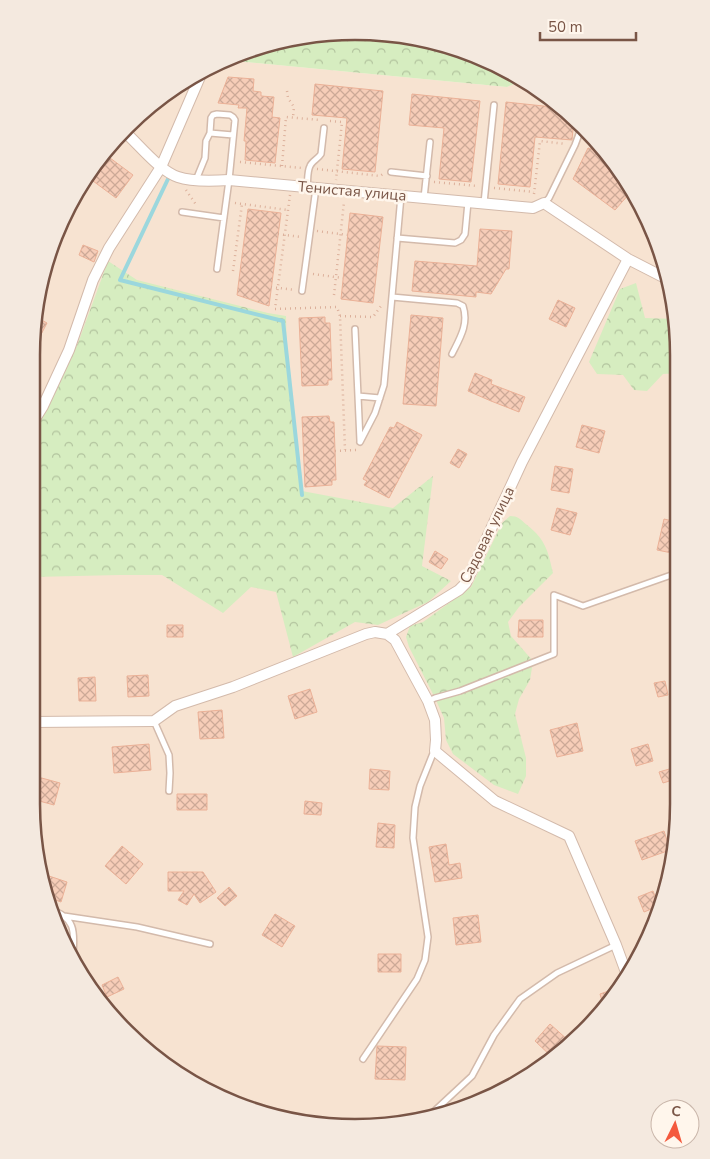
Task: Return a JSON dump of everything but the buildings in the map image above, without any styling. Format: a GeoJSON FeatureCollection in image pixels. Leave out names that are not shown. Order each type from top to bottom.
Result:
{"type":"FeatureCollection","features":[{"type":"Feature","properties":{"kind":"street"},"geometry":{"type":"LineString","coordinates":[[40,411],[69,350],[93,280],[108,248],[161,167],[198,82]]}},
{"type":"Feature","properties":{"kind":"street","name":"Тенистая улица"},"geometry":{"type":"LineString","coordinates":[[129,136],[161,167],[175,176],[183,178],[213,181],[229,180],[533,208]]}},
{"type":"Feature","properties":{"kind":"street"},"geometry":{"type":"LineString","coordinates":[[533,208],[544,203],[628,259],[660,275]]}},
{"type":"Feature","properties":{"kind":"street","name":"Садовая улица"},"geometry":{"type":"LineString","coordinates":[[154,721],[175,706],[233,687],[366,634],[375,632],[387,634],[459,590],[466,583],[522,462],[628,259]]}},
{"type":"Feature","properties":{"kind":"street"},"geometry":{"type":"LineString","coordinates":[[387,634],[395,640],[428,700],[435,720],[435,751],[495,801],[569,836],[624,968]]}},
{"type":"Feature","properties":{"kind":"street"},"geometry":{"type":"LineString","coordinates":[[40,722],[154,721]]}},
{"type":"Feature","properties":{"kind":"lane"},"geometry":{"type":"LineString","coordinates":[[484,203],[494,105]]}},
{"type":"Feature","properties":{"kind":"lane"},"geometry":{"type":"LineString","coordinates":[[196,180],[205,158],[211,118],[217,114],[234,117],[229,180],[218,269]]}},
{"type":"Feature","properties":{"kind":"lane"},"geometry":{"type":"LineString","coordinates":[[302,291],[310,230],[311,188],[309,169],[310,164],[319,158],[321,154],[324,128]]}},
{"type":"Feature","properties":{"kind":"lane"},"geometry":{"type":"LineString","coordinates":[[210,133],[233,135]]}},
{"type":"Feature","properties":{"kind":"lane"},"geometry":{"type":"LineString","coordinates":[[544,203],[549,198],[579,133]]}},
{"type":"Feature","properties":{"kind":"lane"},"geometry":{"type":"LineString","coordinates":[[424,198],[430,142]]}},
{"type":"Feature","properties":{"kind":"lane"},"geometry":{"type":"LineString","coordinates":[[392,172],[426,176]]}},
{"type":"Feature","properties":{"kind":"lane"},"geometry":{"type":"LineString","coordinates":[[355,329],[360,442],[374,413],[384,385],[401,196]]}},
{"type":"Feature","properties":{"kind":"lane"},"geometry":{"type":"LineString","coordinates":[[397,238],[455,243],[461,240],[465,234],[468,202]]}},
{"type":"Feature","properties":{"kind":"lane"},"geometry":{"type":"LineString","coordinates":[[182,212],[224,218]]}},
{"type":"Feature","properties":{"kind":"lane"},"geometry":{"type":"LineString","coordinates":[[392,297],[457,303],[463,306],[465,312],[464,330],[452,354]]}},
{"type":"Feature","properties":{"kind":"lane"},"geometry":{"type":"LineString","coordinates":[[358,396],[380,398]]}},
{"type":"Feature","properties":{"kind":"lane"},"geometry":{"type":"LineString","coordinates":[[428,700],[460,691],[554,654],[554,595],[582,606],[670,575]]}},
{"type":"Feature","properties":{"kind":"lane"},"geometry":{"type":"LineString","coordinates":[[154,721],[169,755],[169,791]]}},
{"type":"Feature","properties":{"kind":"lane"},"geometry":{"type":"LineString","coordinates":[[363,1059],[417,979],[425,960],[428,937],[413,838],[414,815],[420,786],[435,751]]}},
{"type":"Feature","properties":{"kind":"lane"},"geometry":{"type":"LineString","coordinates":[[60,914],[137,927],[210,944]]}},
{"type":"Feature","properties":{"kind":"lane"},"geometry":{"type":"LineString","coordinates":[[64,916],[72,924],[74,946]]}},
{"type":"Feature","properties":{"kind":"lane"},"geometry":{"type":"LineString","coordinates":[[438,1108],[472,1076],[494,1034],[520,1000],[556,973],[616,945]]}},
{"type":"Feature","properties":{"kind":"path"},"geometry":{"type":"LineString","coordinates":[[287,91],[288,98],[294,107],[293,118]]}},
{"type":"Feature","properties":{"kind":"path"},"geometry":{"type":"LineString","coordinates":[[533,208],[540,141],[575,145]]}},
{"type":"Feature","properties":{"kind":"path"},"geometry":{"type":"LineString","coordinates":[[183,178],[185,190],[204,215]]}},
{"type":"Feature","properties":{"kind":"path"},"geometry":{"type":"LineString","coordinates":[[291,186],[275,309],[337,307],[340,316],[345,450]]}},
{"type":"Feature","properties":{"kind":"path"},"geometry":{"type":"LineString","coordinates":[[334,295],[345,191]]}},
{"type":"Feature","properties":{"kind":"path"},"geometry":{"type":"LineString","coordinates":[[226,202],[288,210]]}},
{"type":"Feature","properties":{"kind":"path"},"geometry":{"type":"LineString","coordinates":[[234,271],[242,204]]}},
{"type":"Feature","properties":{"kind":"path"},"geometry":{"type":"LineString","coordinates":[[310,230],[348,235]]}},
{"type":"Feature","properties":{"kind":"path"},"geometry":{"type":"LineString","coordinates":[[278,234],[298,237]]}},
{"type":"Feature","properties":{"kind":"path"},"geometry":{"type":"LineString","coordinates":[[304,274],[343,278]]}},
{"type":"Feature","properties":{"kind":"path"},"geometry":{"type":"LineString","coordinates":[[271,287],[292,289]]}},
{"type":"Feature","properties":{"kind":"path"},"geometry":{"type":"LineString","coordinates":[[340,316],[373,317],[381,306]]}},
{"type":"Feature","properties":{"kind":"shaded area"},"geometry":{"type":"Polygon","coordinates":[[[241,62],[507,87],[515,84],[547,105],[578,132],[605,163],[638,216],[653,254],[664,294],[670,355],[670,804],[664,865],[646,925],[628,962],[617,979],[578,1027],[530,1066],[476,1095],[416,1113],[355,1119],[294,1113],[234,1095],[197,1077],[163,1054],[132,1027],[105,996],[82,962],[64,925],[51,886],[43,845],[40,804],[40,355],[46,294],[57,254],[72,216],[82,197],[105,163],[147,118],[180,93],[216,72],[241,62]]]}},
{"type":"Feature","properties":{"kind":"green space"},"geometry":{"type":"Polygon","coordinates":[[[334,41],[376,41],[416,46],[476,64],[515,84],[507,87],[241,62],[294,46],[334,41]]]}},
{"type":"Feature","properties":{"kind":"green space"},"geometry":{"type":"Polygon","coordinates":[[[108,261],[137,280],[286,316],[287,358],[302,491],[393,508],[433,476],[422,566],[451,581],[428,602],[378,625],[355,622],[293,657],[276,592],[251,587],[223,613],[162,575],[40,577],[40,421],[78,343],[108,261]]]}},
{"type":"Feature","properties":{"kind":"green space"},"geometry":{"type":"Polygon","coordinates":[[[636,283],[645,318],[667,319],[670,374],[663,374],[647,391],[634,390],[623,375],[597,374],[589,362],[620,289],[636,283]]]}},
{"type":"Feature","properties":{"kind":"green space"},"geometry":{"type":"Polygon","coordinates":[[[510,516],[519,518],[542,541],[548,552],[553,573],[519,607],[508,622],[511,636],[533,661],[530,680],[519,699],[515,714],[526,758],[526,776],[518,794],[494,785],[453,754],[446,740],[444,718],[409,647],[406,637],[410,626],[423,622],[471,587],[502,523],[510,516]]]}},
{"type":"Feature","properties":{"kind":"waterway"},"geometry":{"type":"LineString","coordinates":[[168,179],[120,280],[283,321],[302,495]]}}]}
